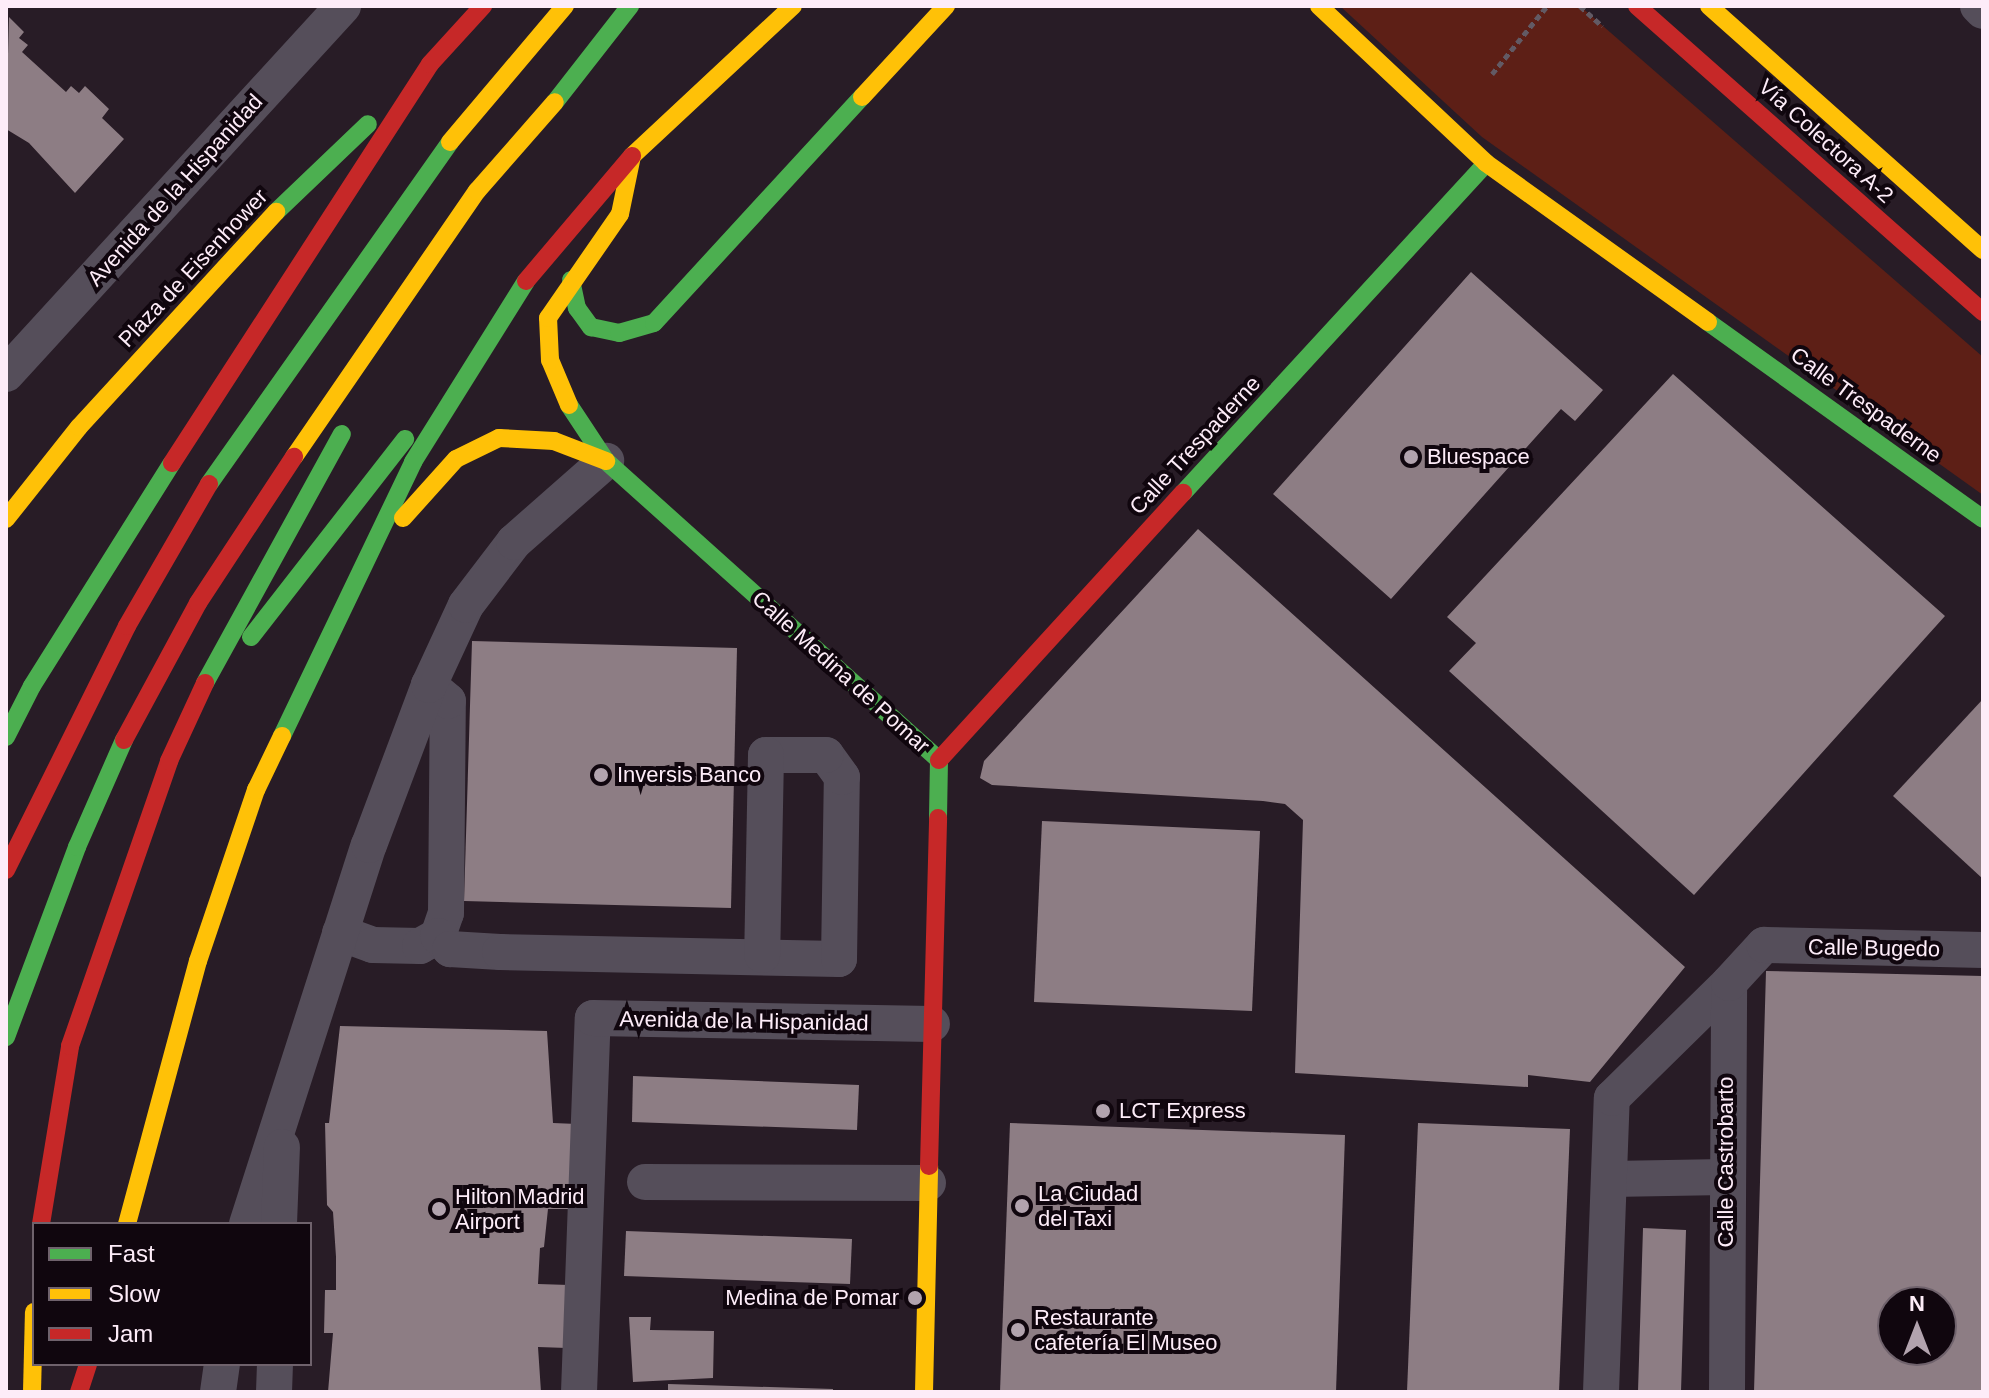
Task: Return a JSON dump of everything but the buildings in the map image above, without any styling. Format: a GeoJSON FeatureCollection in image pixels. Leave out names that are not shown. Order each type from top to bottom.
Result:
{"type":"FeatureCollection","features":[{"type":"Feature","properties":{"kind":"main road"},"geometry":{"type":"LineString","coordinates":[[6,737],[32,686],[291,272],[430,64],[483,6]]}},
{"type":"Feature","properties":{"kind":"main road"},"geometry":{"type":"LineString","coordinates":[[6,870],[127,626],[223,460],[447,146],[565,6]]}},
{"type":"Feature","properties":{"kind":"main road"},"geometry":{"type":"LineString","coordinates":[[6,1037],[41,933],[107,778],[138,708],[198,603],[393,306],[477,191],[519,148],[630,6]]}},
{"type":"Feature","properties":{"kind":"main road"},"geometry":{"type":"LineString","coordinates":[[128,1222],[198,961],[256,790],[413,462],[526,282],[632,156],[793,6]]}},
{"type":"Feature","properties":{"kind":"main road"},"geometry":{"type":"LineString","coordinates":[[571,280],[577,308],[591,327],[619,333],[654,323],[946,6]]}},
{"type":"Feature","properties":{"kind":"main road","name":"Calle Trespaderne"},"geometry":{"type":"LineString","coordinates":[[1319,6],[1486,163],[1983,519]]}},
{"type":"Feature","properties":{"kind":"main road","name":"Vía Colectora A-2"},"geometry":{"type":"LineString","coordinates":[[1637,6],[1983,312]]}},
{"type":"Feature","properties":{"kind":"main road","name":"Vía Colectora A-2"},"geometry":{"type":"LineString","coordinates":[[1709,6],[1983,250]]}},
{"type":"Feature","properties":{"kind":"main road","name":"Plaza de Eisenhower"},"geometry":{"type":"LineString","coordinates":[[6,519],[79,427],[276,212],[430,64]]}},
{"type":"Feature","properties":{"kind":"main road"},"geometry":{"type":"LineString","coordinates":[[504,192],[519,148]]}},
{"type":"Feature","properties":{"kind":"main road"},"geometry":{"type":"LineString","coordinates":[[606,461],[569,405],[550,360],[548,318],[571,280],[620,214],[632,156]]}},
{"type":"Feature","properties":{"kind":"main road","name":"Calle Trespaderne"},"geometry":{"type":"LineString","coordinates":[[939,760],[1486,163]]}},
{"type":"Feature","properties":{"kind":"main road"},"geometry":{"type":"LineString","coordinates":[[189,719],[404,440],[465,376]]}},
{"type":"Feature","properties":{"kind":"main road"},"geometry":{"type":"LineString","coordinates":[[41,1222],[70,1046],[123,885],[189,719],[232,627],[349,422]]}},
{"type":"Feature","properties":{"kind":"main road"},"geometry":{"type":"LineString","coordinates":[[370,556],[456,459],[499,438],[554,441],[606,461]]}},
{"type":"Feature","properties":{"kind":"main road","name":"Calle Medina de Pomar"},"geometry":{"type":"LineString","coordinates":[[606,461],[939,760],[924,1392]]}},
{"type":"Feature","properties":{"kind":"main road"},"geometry":{"type":"LineString","coordinates":[[32,1392],[33,1366]]}},
{"type":"Feature","properties":{"kind":"main road"},"geometry":{"type":"LineString","coordinates":[[79,1392],[87,1366]]}},
{"type":"Feature","properties":{"kind":"street","name":"Avenida de la Hispanidad"},"geometry":{"type":"LineString","coordinates":[[6,374],[343,6]]}},
{"type":"Feature","properties":{"kind":"street"},"geometry":{"type":"LineString","coordinates":[[1978,6],[1983,11]]}},
{"type":"Feature","properties":{"kind":"street"},"geometry":{"type":"LineString","coordinates":[[248,1222],[340,933],[429,685],[466,605],[514,542],[606,461]]}},
{"type":"Feature","properties":{"kind":"street"},"geometry":{"type":"LineString","coordinates":[[340,933],[373,945],[420,946],[438,936],[446,913],[448,701],[429,685]]}},
{"type":"Feature","properties":{"kind":"street"},"geometry":{"type":"LineString","coordinates":[[438,936],[450,949],[839,959],[842,777],[826,755],[766,755],[762,955]]}},
{"type":"Feature","properties":{"kind":"street","name":"Calle Bugedo"},"geometry":{"type":"LineString","coordinates":[[1729,983],[1764,945],[1983,950]]}},
{"type":"Feature","properties":{"kind":"street"},"geometry":{"type":"LineString","coordinates":[[1601,1392],[1612,1098],[1729,983]]}},
{"type":"Feature","properties":{"kind":"street","name":"Calle Castrobarto"},"geometry":{"type":"LineString","coordinates":[[1727,1392],[1725,1177],[1729,983]]}},
{"type":"Feature","properties":{"kind":"street","name":"Avenida de la Hispanidad"},"geometry":{"type":"LineString","coordinates":[[579,1392],[593,1018],[932,1024]]}},
{"type":"Feature","properties":{"kind":"street"},"geometry":{"type":"LineString","coordinates":[[279,1222],[284,1101]]}},
{"type":"Feature","properties":{"kind":"street"},"geometry":{"type":"LineString","coordinates":[[1611,1179],[1725,1177]]}},
{"type":"Feature","properties":{"kind":"street"},"geometry":{"type":"LineString","coordinates":[[645,1182],[928,1183]]}},
{"type":"Feature","properties":{"kind":"street"},"geometry":{"type":"LineString","coordinates":[[218,1392],[222,1366]]}},
{"type":"Feature","properties":{"kind":"street"},"geometry":{"type":"LineString","coordinates":[[274,1392],[275,1366]]}},
{"type":"Feature","properties":{"kind":"path"},"geometry":{"type":"LineString","coordinates":[[1492,74],[1547,6]]}},
{"type":"Feature","properties":{"kind":"shaded area"},"geometry":{"type":"Polygon","coordinates":[[[1340,6],[1580,6],[1983,357],[1983,495],[1482,137],[1340,6]]]}},
{"type":"Feature","properties":{"kind":"traffic: fast"},"geometry":{"type":"LineString","coordinates":[[555,102],[630,6]]}},
{"type":"Feature","properties":{"kind":"traffic: fast"},"geometry":{"type":"LineString","coordinates":[[571,280],[577,308],[591,327],[619,333],[654,323],[862,97]]}},
{"type":"Feature","properties":{"kind":"traffic: fast"},"geometry":{"type":"LineString","coordinates":[[276,212],[368,124]]}},
{"type":"Feature","properties":{"kind":"traffic: fast"},"geometry":{"type":"LineString","coordinates":[[209,484],[450,142]]}},
{"type":"Feature","properties":{"kind":"traffic: fast"},"geometry":{"type":"LineString","coordinates":[[1183,493],[1486,163]]}},
{"type":"Feature","properties":{"kind":"traffic: fast"},"geometry":{"type":"LineString","coordinates":[[282,736],[413,462],[526,281]]}},
{"type":"Feature","properties":{"kind":"traffic: fast"},"geometry":{"type":"LineString","coordinates":[[1708,322],[1983,519]]}},
{"type":"Feature","properties":{"kind":"traffic: fast"},"geometry":{"type":"LineString","coordinates":[[569,405],[606,461],[939,760],[938,818]]}},
{"type":"Feature","properties":{"kind":"traffic: fast"},"geometry":{"type":"LineString","coordinates":[[205,683],[342,434]]}},
{"type":"Feature","properties":{"kind":"traffic: fast"},"geometry":{"type":"LineString","coordinates":[[251,637],[405,439]]}},
{"type":"Feature","properties":{"kind":"traffic: fast"},"geometry":{"type":"LineString","coordinates":[[6,737],[32,686],[172,463]]}},
{"type":"Feature","properties":{"kind":"traffic: fast"},"geometry":{"type":"LineString","coordinates":[[6,1037],[77,847],[124,740]]}},
{"type":"Feature","properties":{"kind":"traffic: slow"},"geometry":{"type":"LineString","coordinates":[[450,142],[565,6]]}},
{"type":"Feature","properties":{"kind":"traffic: slow"},"geometry":{"type":"LineString","coordinates":[[569,405],[550,360],[548,318],[620,214],[632,156],[793,6]]}},
{"type":"Feature","properties":{"kind":"traffic: slow"},"geometry":{"type":"LineString","coordinates":[[862,97],[946,6]]}},
{"type":"Feature","properties":{"kind":"traffic: slow"},"geometry":{"type":"LineString","coordinates":[[1319,6],[1486,163],[1708,322]]}},
{"type":"Feature","properties":{"kind":"traffic: slow"},"geometry":{"type":"LineString","coordinates":[[1709,6],[1983,250]]}},
{"type":"Feature","properties":{"kind":"traffic: slow"},"geometry":{"type":"LineString","coordinates":[[294,457],[477,191],[555,102]]}},
{"type":"Feature","properties":{"kind":"traffic: slow"},"geometry":{"type":"LineString","coordinates":[[6,519],[79,427],[276,212]]}},
{"type":"Feature","properties":{"kind":"traffic: slow"},"geometry":{"type":"LineString","coordinates":[[403,518],[456,459],[499,438],[554,441],[606,461]]}},
{"type":"Feature","properties":{"kind":"traffic: slow"},"geometry":{"type":"LineString","coordinates":[[128,1222],[198,961],[256,790],[282,736]]}},
{"type":"Feature","properties":{"kind":"traffic: slow"},"geometry":{"type":"LineString","coordinates":[[924,1392],[929,1166]]}},
{"type":"Feature","properties":{"kind":"traffic: slow"},"geometry":{"type":"LineString","coordinates":[[32,1392],[33,1366]]}},
{"type":"Feature","properties":{"kind":"traffic: jam"},"geometry":{"type":"LineString","coordinates":[[172,463],[430,64],[483,6]]}},
{"type":"Feature","properties":{"kind":"traffic: jam"},"geometry":{"type":"LineString","coordinates":[[1637,6],[1983,312]]}},
{"type":"Feature","properties":{"kind":"traffic: jam"},"geometry":{"type":"LineString","coordinates":[[526,281],[632,156]]}},
{"type":"Feature","properties":{"kind":"traffic: jam"},"geometry":{"type":"LineString","coordinates":[[124,740],[198,603],[294,457]]}},
{"type":"Feature","properties":{"kind":"traffic: jam"},"geometry":{"type":"LineString","coordinates":[[6,870],[127,626],[209,484]]}},
{"type":"Feature","properties":{"kind":"traffic: jam"},"geometry":{"type":"LineString","coordinates":[[939,760],[1183,493]]}},
{"type":"Feature","properties":{"kind":"traffic: jam"},"geometry":{"type":"LineString","coordinates":[[41,1222],[70,1046],[169,761],[205,683]]}},
{"type":"Feature","properties":{"kind":"traffic: jam"},"geometry":{"type":"LineString","coordinates":[[929,1166],[938,818]]}},
{"type":"Feature","properties":{"kind":"traffic: jam"},"geometry":{"type":"LineString","coordinates":[[79,1392],[87,1366]]}},
{"type":"Feature","properties":{"kind":"place","name":"Bluespace"},"geometry":{"type":"Point","coordinates":[1411,457]}},
{"type":"Feature","properties":{"kind":"place","name":"Inversis Banco"},"geometry":{"type":"Point","coordinates":[601,775]}},
{"type":"Feature","properties":{"kind":"place","name":"LCT Express"},"geometry":{"type":"Point","coordinates":[1103,1111]}},
{"type":"Feature","properties":{"kind":"place","name":"La Ciudad del Taxi"},"geometry":{"type":"Point","coordinates":[1022,1206]}},
{"type":"Feature","properties":{"kind":"place","name":"Hilton Madrid Airport"},"geometry":{"type":"Point","coordinates":[439,1209]}},
{"type":"Feature","properties":{"kind":"place","name":"Medina de Pomar"},"geometry":{"type":"Point","coordinates":[915,1298]}},
{"type":"Feature","properties":{"kind":"place","name":"Restaurante cafetería El Museo"},"geometry":{"type":"Point","coordinates":[1018,1330]}}]}
